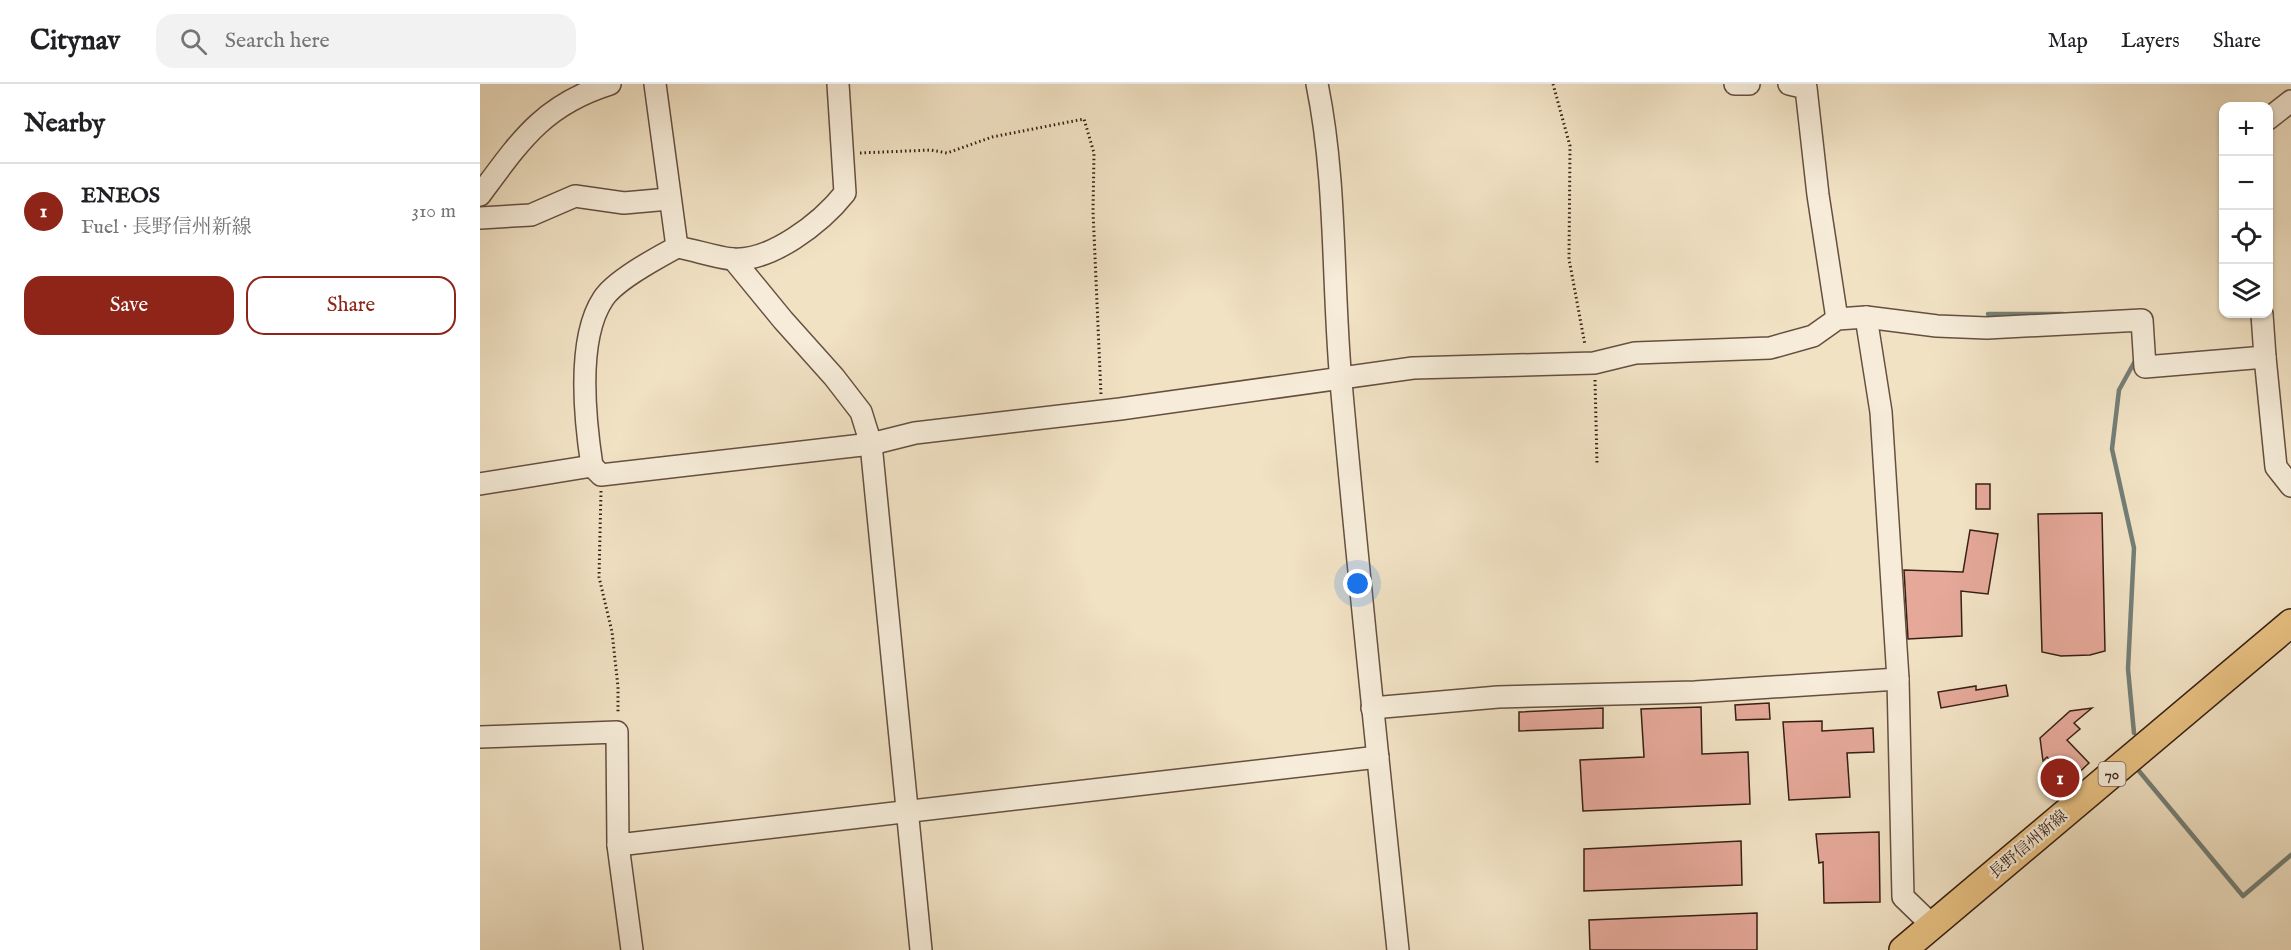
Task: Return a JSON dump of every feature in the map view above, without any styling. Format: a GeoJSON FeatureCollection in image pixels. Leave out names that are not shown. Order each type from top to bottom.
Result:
{"type":"FeatureCollection","features":[{"type":"Feature","properties":{"kind":"main road","name":"長野信州新線"},"geometry":{"type":"LineString","coordinates":[[1903,950],[2291,623]]}},
{"type":"Feature","properties":{"kind":"street"},"geometry":{"type":"LineString","coordinates":[[480,195],[513,151],[546,114],[589,91],[610,84]]}},
{"type":"Feature","properties":{"kind":"street"},"geometry":{"type":"LineString","coordinates":[[655,84],[677,247]]}},
{"type":"Feature","properties":{"kind":"street"},"geometry":{"type":"LineString","coordinates":[[597,470],[585,420],[589,342],[594,317],[603,298],[639,269],[677,247],[733,259],[779,249],[833,208],[844,194],[843,153],[837,108],[838,84]]}},
{"type":"Feature","properties":{"kind":"street"},"geometry":{"type":"LineString","coordinates":[[1317,84],[1328,144],[1341,379],[1372,708],[1398,950]]}},
{"type":"Feature","properties":{"kind":"street"},"geometry":{"type":"LineString","coordinates":[[1735,84],[1749,84]]}},
{"type":"Feature","properties":{"kind":"street"},"geometry":{"type":"LineString","coordinates":[[1789,84],[1806,88],[1818,195],[1837,319]]}},
{"type":"Feature","properties":{"kind":"street"},"geometry":{"type":"LineString","coordinates":[[2273,115],[2291,101]]}},
{"type":"Feature","properties":{"kind":"street"},"geometry":{"type":"LineString","coordinates":[[480,218],[531,215],[575,196],[624,203],[669,200]]}},
{"type":"Feature","properties":{"kind":"street"},"geometry":{"type":"LineString","coordinates":[[733,259],[861,412],[871,444],[921,950]]}},
{"type":"Feature","properties":{"kind":"street"},"geometry":{"type":"LineString","coordinates":[[1866,317],[1881,412],[1898,679],[1903,897],[1933,926]]}},
{"type":"Feature","properties":{"kind":"street"},"geometry":{"type":"LineString","coordinates":[[480,484],[597,470],[871,444],[915,433],[1101,411],[1413,368],[1594,363],[1635,353],[1770,348],[1813,336],[1837,319],[1866,317],[1937,326],[1987,328],[2142,320],[2145,367],[2265,357]]}},
{"type":"Feature","properties":{"kind":"street"},"geometry":{"type":"LineString","coordinates":[[2262,318],[2276,467],[2291,486]]}},
{"type":"Feature","properties":{"kind":"street"},"geometry":{"type":"LineString","coordinates":[[1372,708],[1498,696],[1695,692],[1898,679]]}},
{"type":"Feature","properties":{"kind":"street"},"geometry":{"type":"LineString","coordinates":[[480,737],[617,732],[618,845],[632,950]]}},
{"type":"Feature","properties":{"kind":"street"},"geometry":{"type":"LineString","coordinates":[[618,845],[1378,757]]}},
{"type":"Feature","properties":{"kind":"path"},"geometry":{"type":"LineString","coordinates":[[1553,84],[1570,146],[1569,259],[1584,343],[1594,363],[1597,463]]}},
{"type":"Feature","properties":{"kind":"path"},"geometry":{"type":"LineString","coordinates":[[843,153],[931,150],[947,153],[992,137],[1084,119],[1094,153],[1093,211],[1101,411]]}},
{"type":"Feature","properties":{"kind":"path"},"geometry":{"type":"LineString","coordinates":[[597,470],[599,577],[612,632],[618,687],[617,732]]}},
{"type":"Feature","properties":{"kind":"building"},"geometry":{"type":"Polygon","coordinates":[[[1976,484],[1990,484],[1990,509],[1976,509],[1976,484]]]}},
{"type":"Feature","properties":{"kind":"building"},"geometry":{"type":"Polygon","coordinates":[[[2102,513],[2105,651],[2090,655],[2061,656],[2042,652],[2038,514],[2102,513]]]}},
{"type":"Feature","properties":{"kind":"building"},"geometry":{"type":"Polygon","coordinates":[[[1970,530],[1998,534],[1988,594],[1961,591],[1962,636],[1908,639],[1904,570],[1963,572],[1970,530]]]}},
{"type":"Feature","properties":{"kind":"building"},"geometry":{"type":"Polygon","coordinates":[[[2006,685],[2008,696],[1941,708],[1938,692],[1976,686],[1976,690],[2006,685]]]}},
{"type":"Feature","properties":{"kind":"building"},"geometry":{"type":"Polygon","coordinates":[[[1769,703],[1770,719],[1736,720],[1735,705],[1769,703]]]}},
{"type":"Feature","properties":{"kind":"building"},"geometry":{"type":"Polygon","coordinates":[[[1701,707],[1702,754],[1748,752],[1750,804],[1583,811],[1580,760],[1644,757],[1641,709],[1701,707]]]}},
{"type":"Feature","properties":{"kind":"building"},"geometry":{"type":"Polygon","coordinates":[[[1603,708],[1603,728],[1519,731],[1519,712],[1603,708]]]}},
{"type":"Feature","properties":{"kind":"building"},"geometry":{"type":"Polygon","coordinates":[[[2092,708],[2074,723],[2080,729],[2067,740],[2089,763],[2069,782],[2047,757],[2043,761],[2040,738],[2070,711],[2092,708]]]}},
{"type":"Feature","properties":{"kind":"building"},"geometry":{"type":"Polygon","coordinates":[[[1822,721],[1822,731],[1873,728],[1874,752],[1847,753],[1850,797],[1789,800],[1783,722],[1822,721]]]}},
{"type":"Feature","properties":{"kind":"building"},"geometry":{"type":"Polygon","coordinates":[[[1879,832],[1880,902],[1824,903],[1823,862],[1819,863],[1816,834],[1879,832]]]}},
{"type":"Feature","properties":{"kind":"building"},"geometry":{"type":"Polygon","coordinates":[[[1741,841],[1742,885],[1584,891],[1584,849],[1741,841]]]}},
{"type":"Feature","properties":{"kind":"building"},"geometry":{"type":"Polygon","coordinates":[[[1757,913],[1757,950],[1590,950],[1589,920],[1757,913]]]}},
{"type":"Feature","properties":{"kind":"waterway"},"geometry":{"type":"LineString","coordinates":[[1988,314],[2063,314]]}},
{"type":"Feature","properties":{"kind":"waterway"},"geometry":{"type":"LineString","coordinates":[[2134,733],[2128,669],[2134,548],[2112,449],[2119,390],[2135,361]]}},
{"type":"Feature","properties":{"kind":"waterway"},"geometry":{"type":"LineString","coordinates":[[2139,771],[2243,896],[2291,855]]}},
{"type":"Feature","properties":{"kind":"place","name":"ENEOS"},"geometry":{"type":"Point","coordinates":[2060,778]}}]}
